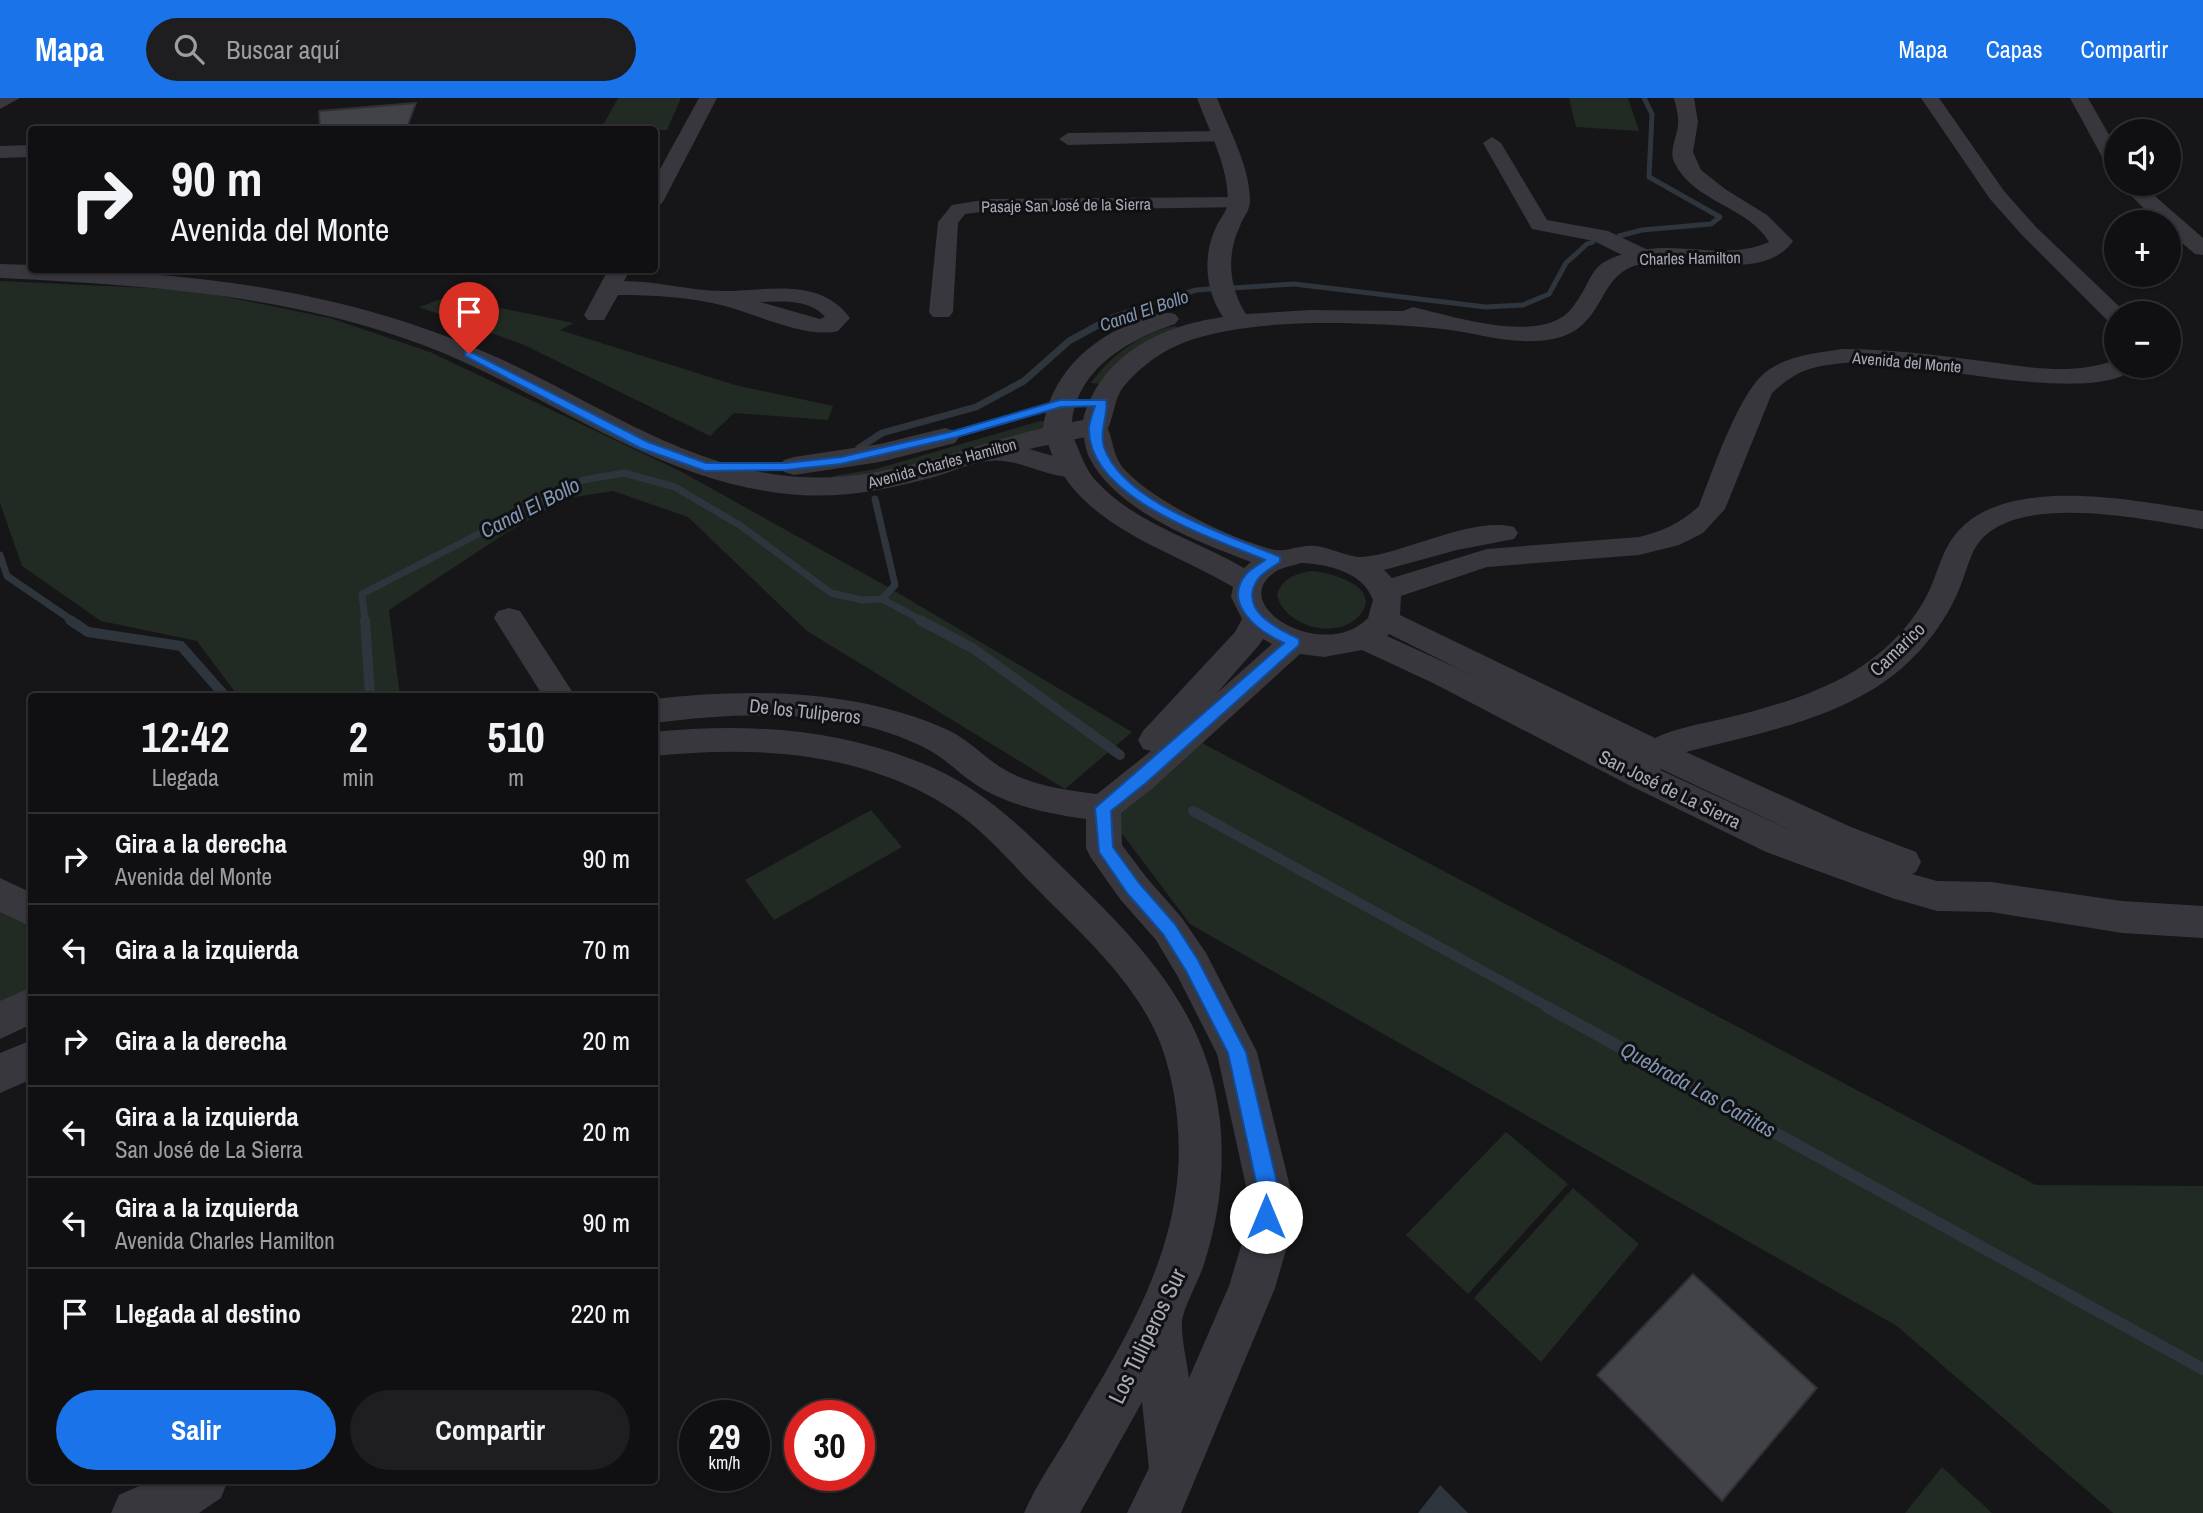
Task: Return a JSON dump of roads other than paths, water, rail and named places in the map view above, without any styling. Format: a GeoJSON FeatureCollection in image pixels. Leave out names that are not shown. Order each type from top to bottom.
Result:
{"type":"FeatureCollection","features":[{"type":"Feature","properties":{"kind":"street"},"geometry":{"type":"LineString","coordinates":[[0,104],[11,98]]}},
{"type":"Feature","properties":{"kind":"street"},"geometry":{"type":"LineString","coordinates":[[658,192],[708,98]]}},
{"type":"Feature","properties":{"kind":"street"},"geometry":{"type":"LineString","coordinates":[[1207,98],[1235,178],[1239,203],[1222,238],[1218,255],[1221,285],[1233,315]]}},
{"type":"Feature","properties":{"kind":"street","name":"Charles Hamilton"},"geometry":{"type":"LineString","coordinates":[[1058,417],[1081,370],[1118,339],[1158,321],[1233,315],[1436,320],[1530,333],[1560,329],[1579,316],[1596,283],[1605,272],[1627,260],[1642,256],[1751,256],[1769,252],[1781,241],[1769,226],[1691,171],[1683,160],[1683,145],[1688,126],[1684,98]]}},
{"type":"Feature","properties":{"kind":"street"},"geometry":{"type":"LineString","coordinates":[[1930,98],[1997,195],[2029,231],[2104,304]]}},
{"type":"Feature","properties":{"kind":"street"},"geometry":{"type":"LineString","coordinates":[[2079,98],[2104,143]]}},
{"type":"Feature","properties":{"kind":"street"},"geometry":{"type":"LineString","coordinates":[[1068,139],[1221,137]]}},
{"type":"Feature","properties":{"kind":"street"},"geometry":{"type":"LineString","coordinates":[[1492,142],[1539,225],[1600,236],[1642,256]]}},
{"type":"Feature","properties":{"kind":"street"},"geometry":{"type":"LineString","coordinates":[[0,152],[28,151]]}},
{"type":"Feature","properties":{"kind":"street"},"geometry":{"type":"LineString","coordinates":[[2142,196],[2203,249]]}},
{"type":"Feature","properties":{"kind":"street","name":"Pasaje San José de la Sierra"},"geometry":{"type":"LineString","coordinates":[[941,312],[948,222],[959,209],[989,205],[1239,203]]}},
{"type":"Feature","properties":{"kind":"street","name":"Avenida Charles Hamilton"},"geometry":{"type":"LineString","coordinates":[[0,271],[28,272]]}},
{"type":"Feature","properties":{"kind":"street","name":"Avenida Charles Hamilton"},"geometry":{"type":"LineString","coordinates":[[41,273],[212,285],[290,298],[366,317],[469,354],[644,445],[705,467],[760,481],[833,488],[885,480],[977,453],[1058,417]]}},
{"type":"Feature","properties":{"kind":"street"},"geometry":{"type":"LineString","coordinates":[[596,315],[614,279],[722,298]]}},
{"type":"Feature","properties":{"kind":"street","name":"Charles Hamilton"},"geometry":{"type":"LineString","coordinates":[[1098,415],[1112,383],[1149,351],[1233,315]]}},
{"type":"Feature","properties":{"kind":"street","name":"Avenida del Monte"},"geometry":{"type":"LineString","coordinates":[[1377,616],[1486,559],[1536,553],[1618,550],[1689,530],[1706,517],[1761,390],[1768,381],[1790,368],[1822,358],[1883,356],[2060,378],[2090,377],[2104,372]]}},
{"type":"Feature","properties":{"kind":"street"},"geometry":{"type":"LineString","coordinates":[[1098,415],[1098,447],[1109,468],[1146,501],[1192,524],[1275,559]]}},
{"type":"Feature","properties":{"kind":"street","name":"Avenida Charles Hamilton"},"geometry":{"type":"LineString","coordinates":[[705,467],[786,466],[841,461],[941,438],[1058,417],[1098,415]]}},
{"type":"Feature","properties":{"kind":"street"},"geometry":{"type":"LineString","coordinates":[[1058,417],[1071,470],[1084,485],[1124,518],[1232,572],[1248,583]]}},
{"type":"Feature","properties":{"kind":"street"},"geometry":{"type":"LineString","coordinates":[[977,453],[1029,456],[1071,470]]}},
{"type":"Feature","properties":{"kind":"street","name":"Camarico"},"geometry":{"type":"LineString","coordinates":[[1647,763],[1674,743],[1819,701],[1842,692],[1877,671],[1912,640],[1928,620],[1941,598],[1962,544],[1980,525],[1993,518],[2025,508],[2067,504],[2117,507],[2203,520]]}},
{"type":"Feature","properties":{"kind":"street","name":"Avenida del Monte"},"geometry":{"type":"LineString","coordinates":[[1360,567],[1455,541],[1497,534],[1539,532],[1661,540]]}},
{"type":"Feature","properties":{"kind":"street"},"geometry":{"type":"LineString","coordinates":[[1299,554],[1324,555],[1360,567],[1371,574],[1377,616],[1331,646],[1294,642],[1267,629],[1257,620],[1246,602],[1248,583],[1258,569],[1275,559],[1299,554]]}},
{"type":"Feature","properties":{"kind":"street","name":"San José de La Sierra"},"geometry":{"type":"LineString","coordinates":[[1377,616],[1446,676],[1647,763],[1779,842],[1892,883],[1937,896],[1991,897],[2081,912],[2203,922]]}},
{"type":"Feature","properties":{"kind":"street"},"geometry":{"type":"LineString","coordinates":[[509,618],[557,693]]}},
{"type":"Feature","properties":{"kind":"street"},"geometry":{"type":"LineString","coordinates":[[1164,1492],[1252,1288],[1265,1243],[1269,1191],[1237,1052],[1192,965],[1169,929],[1133,888],[1104,848],[1103,808],[1125,772],[1248,638],[1257,620]]}},
{"type":"Feature","properties":{"kind":"street"},"geometry":{"type":"LineString","coordinates":[[1103,808],[1141,779],[1294,642]]}},
{"type":"Feature","properties":{"kind":"street","name":"De los Tuliperos"},"geometry":{"type":"LineString","coordinates":[[658,711],[711,705],[791,705],[867,717],[939,741],[995,780],[1045,800],[1103,808]]}},
{"type":"Feature","properties":{"kind":"street","name":"De los Tuliperos"},"geometry":{"type":"LineString","coordinates":[[658,744],[733,739],[807,745],[843,752],[911,774],[973,806]]}},
{"type":"Feature","properties":{"kind":"street"},"geometry":{"type":"LineString","coordinates":[[939,741],[973,806]]}},
{"type":"Feature","properties":{"kind":"street","name":"Los Tuliperos Sur"},"geometry":{"type":"LineString","coordinates":[[973,806],[1131,959],[1153,988],[1185,1055],[1199,1129],[1196,1204],[1184,1256],[1159,1322],[1112,1409],[1050,1513]]}},
{"type":"Feature","properties":{"kind":"street"},"geometry":{"type":"LineString","coordinates":[[0,893],[28,910]]}},
{"type":"Feature","properties":{"kind":"street"},"geometry":{"type":"LineString","coordinates":[[0,1021],[28,1006]]}},
{"type":"Feature","properties":{"kind":"street"},"geometry":{"type":"LineString","coordinates":[[0,1074],[28,1060]]}},
{"type":"Feature","properties":{"kind":"street"},"geometry":{"type":"LineString","coordinates":[[1159,1322],[1164,1492]]}},
{"type":"Feature","properties":{"kind":"street"},"geometry":{"type":"LineString","coordinates":[[137,1513],[182,1494],[197,1484]]}},
{"type":"Feature","properties":{"kind":"waterway","name":"Canal El Bollo"},"geometry":{"type":"LineString","coordinates":[[1619,236],[1642,230],[1711,224],[1720,217],[1649,177],[1652,114],[1644,98]]}},
{"type":"Feature","properties":{"kind":"waterway","name":"Canal El Bollo"},"geometry":{"type":"LineString","coordinates":[[1233,288],[1294,284],[1486,307],[1523,305],[1549,294],[1566,263],[1587,244],[1593,242]]}},
{"type":"Feature","properties":{"kind":"waterway","name":"Canal El Bollo"},"geometry":{"type":"LineString","coordinates":[[1097,325],[1112,317],[1196,290],[1210,289]]}},
{"type":"Feature","properties":{"kind":"waterway","name":"Canal El Bollo"},"geometry":{"type":"LineString","coordinates":[[859,448],[882,433],[976,407],[1024,381],[1069,341],[1100,324]]}},
{"type":"Feature","properties":{"kind":"waterway","name":"Canal El Bollo"},"geometry":{"type":"LineString","coordinates":[[365,621],[362,594],[583,480],[624,473],[675,487],[741,526],[831,593],[862,600],[882,599]]}},
{"type":"Feature","properties":{"kind":"waterway","name":"Canal El Bollo"},"geometry":{"type":"LineString","coordinates":[[875,499],[895,585],[882,599]]}},
{"type":"Feature","properties":{"kind":"waterway","name":"Canal El Bollo"},"geometry":{"type":"LineString","coordinates":[[0,555],[7,576],[73,621]]}},
{"type":"Feature","properties":{"kind":"waterway"},"geometry":{"type":"LineString","coordinates":[[882,599],[923,621]]}},
{"type":"Feature","properties":{"kind":"waterway","name":"Canal El Bollo"},"geometry":{"type":"LineString","coordinates":[[70,620],[88,632],[181,646],[222,693]]}},
{"type":"Feature","properties":{"kind":"waterway","name":"Canal El Bollo"},"geometry":{"type":"LineString","coordinates":[[365,620],[370,693]]}},
{"type":"Feature","properties":{"kind":"waterway"},"geometry":{"type":"LineString","coordinates":[[920,620],[974,649],[1120,755]]}},
{"type":"Feature","properties":{"kind":"waterway","name":"Quebrada Las Cañitas"},"geometry":{"type":"LineString","coordinates":[[1193,811],[1550,1008]]}},
{"type":"Feature","properties":{"kind":"waterway","name":"Quebrada Las Cañitas"},"geometry":{"type":"LineString","coordinates":[[1547,1007],[2203,1369]]}}]}
